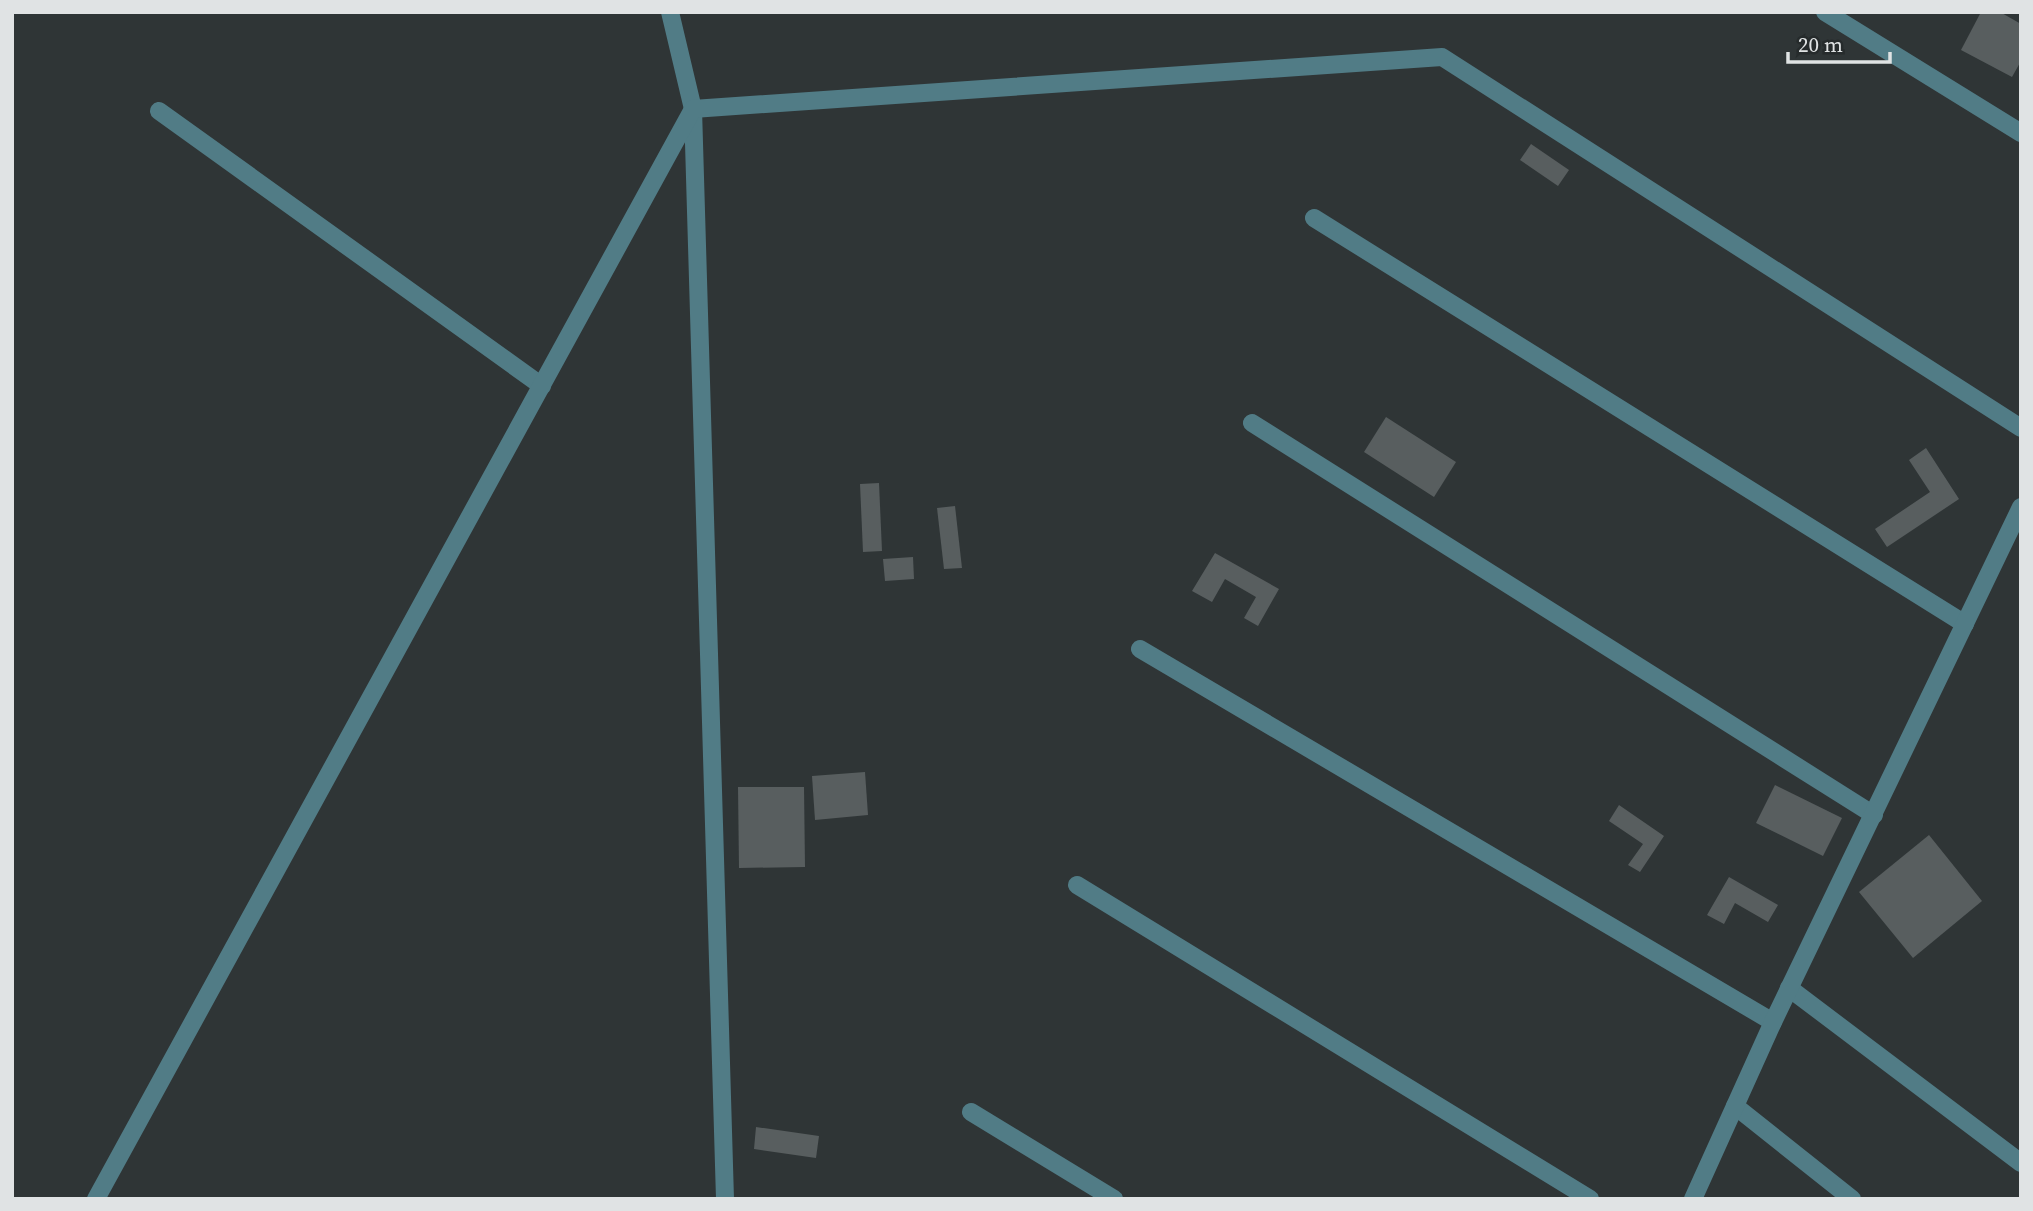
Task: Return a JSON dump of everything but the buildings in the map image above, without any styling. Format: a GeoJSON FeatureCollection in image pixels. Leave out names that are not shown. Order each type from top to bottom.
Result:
{"type":"FeatureCollection","features":[{"type":"Feature","properties":{"kind":"street"},"geometry":{"type":"LineString","coordinates":[[670,12],[693,109],[725,1199]]}},
{"type":"Feature","properties":{"kind":"street"},"geometry":{"type":"LineString","coordinates":[[1825,12],[2021,134]]}},
{"type":"Feature","properties":{"kind":"street"},"geometry":{"type":"LineString","coordinates":[[693,109],[1441,57],[2021,428]]}},
{"type":"Feature","properties":{"kind":"street"},"geometry":{"type":"LineString","coordinates":[[96,1199],[693,109]]}},
{"type":"Feature","properties":{"kind":"street"},"geometry":{"type":"LineString","coordinates":[[159,111],[542,386]]}},
{"type":"Feature","properties":{"kind":"street"},"geometry":{"type":"LineString","coordinates":[[1314,218],[1965,624]]}},
{"type":"Feature","properties":{"kind":"street"},"geometry":{"type":"LineString","coordinates":[[1252,423],[1874,815]]}},
{"type":"Feature","properties":{"kind":"street"},"geometry":{"type":"LineString","coordinates":[[1693,1199],[1789,988],[2021,507]]}},
{"type":"Feature","properties":{"kind":"street"},"geometry":{"type":"LineString","coordinates":[[1140,649],[1773,1022]]}},
{"type":"Feature","properties":{"kind":"street"},"geometry":{"type":"LineString","coordinates":[[1077,885],[1590,1199]]}},
{"type":"Feature","properties":{"kind":"street"},"geometry":{"type":"LineString","coordinates":[[1789,988],[2021,1163]]}},
{"type":"Feature","properties":{"kind":"street"},"geometry":{"type":"LineString","coordinates":[[1735,1106],[1852,1199]]}},
{"type":"Feature","properties":{"kind":"street"},"geometry":{"type":"LineString","coordinates":[[971,1112],[1114,1199]]}}]}
